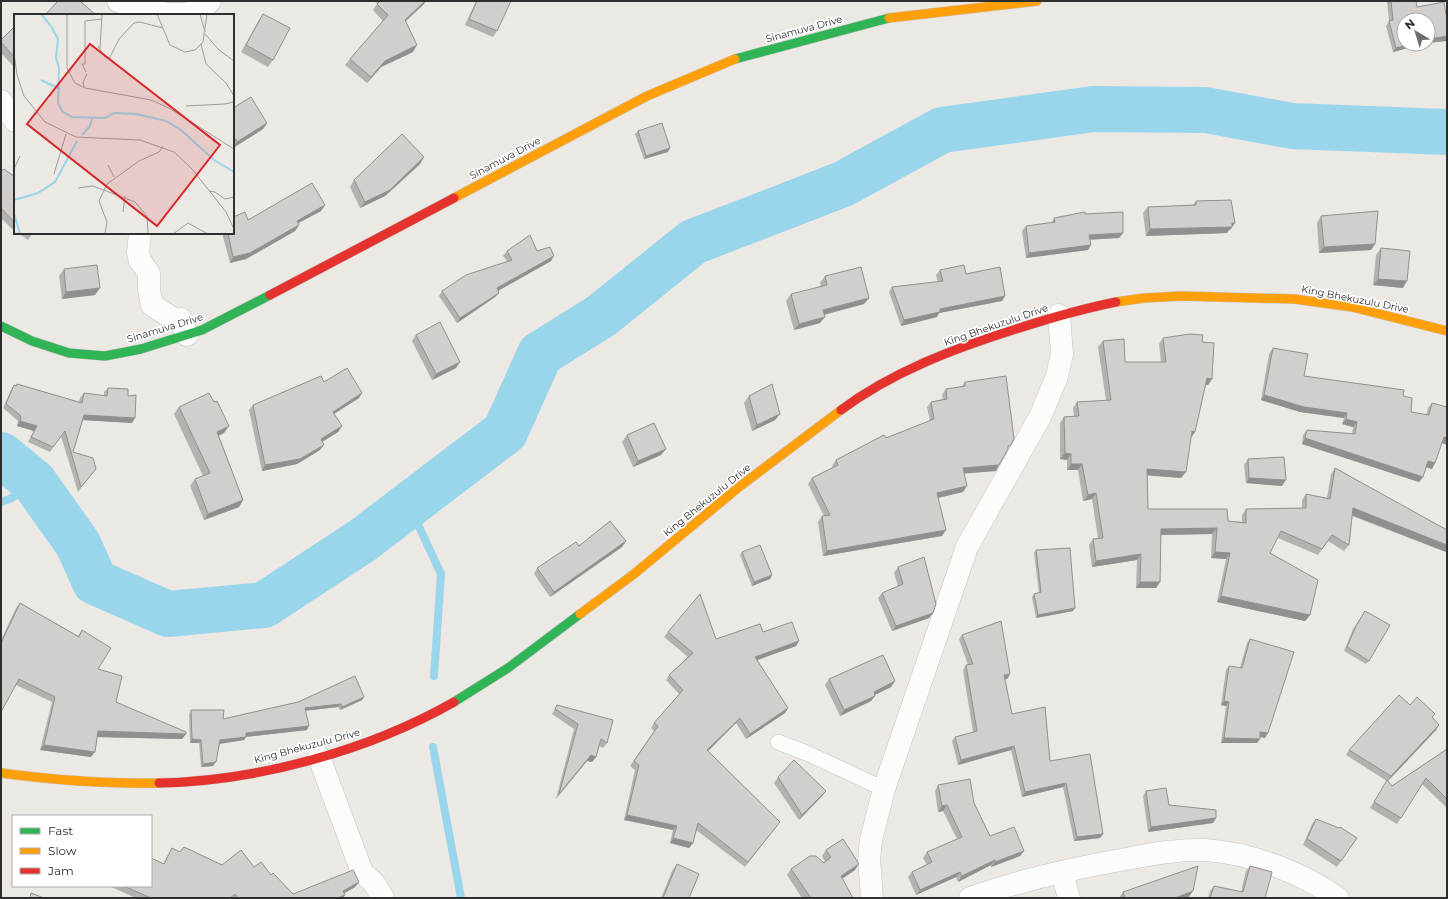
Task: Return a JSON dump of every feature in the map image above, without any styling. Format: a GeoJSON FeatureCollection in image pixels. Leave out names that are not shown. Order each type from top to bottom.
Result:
{"type":"FeatureCollection","features":[{"type":"Feature","properties":{"kind":"street"},"geometry":{"type":"LineString","coordinates":[[118,1],[135,7],[179,14],[204,8],[210,1]]}},
{"type":"Feature","properties":{"kind":"street","name":"Sinamuva Drive"},"geometry":{"type":"LineString","coordinates":[[1,326],[32,341],[69,353],[105,356],[141,349],[187,335],[202,330],[270,296],[647,96],[728,61],[889,18],[1037,1]]}},
{"type":"Feature","properties":{"kind":"street"},"geometry":{"type":"LineString","coordinates":[[1,101],[14,120]]}},
{"type":"Feature","properties":{"kind":"street"},"geometry":{"type":"LineString","coordinates":[[140,234],[138,252],[140,261],[149,273],[149,290],[152,305],[170,318],[175,320],[181,319],[187,335]]}},
{"type":"Feature","properties":{"kind":"street","name":"King Bhekuzulu Drive"},"geometry":{"type":"LineString","coordinates":[[1,772],[69,782],[148,785],[191,782],[234,776],[318,757],[362,743],[405,726],[447,706],[499,674],[625,581],[741,486],[861,397],[906,372],[958,348],[1059,315],[1089,308],[1163,296],[1294,299],[1315,301],[1384,314],[1447,330]]}},
{"type":"Feature","properties":{"kind":"street"},"geometry":{"type":"LineString","coordinates":[[872,898],[869,859],[871,840],[884,789],[967,547],[1041,415],[1058,376],[1062,354],[1059,315]]}},
{"type":"Feature","properties":{"kind":"street"},"geometry":{"type":"LineString","coordinates":[[318,757],[362,872],[374,883],[384,898]]}},
{"type":"Feature","properties":{"kind":"street"},"geometry":{"type":"LineString","coordinates":[[970,898],[1062,872],[1162,852],[1205,850],[1240,855],[1285,870],[1309,880],[1338,898]]}},
{"type":"Feature","properties":{"kind":"street"},"geometry":{"type":"LineString","coordinates":[[1062,872],[1069,898]]}},
{"type":"Feature","properties":{"kind":"lane"},"geometry":{"type":"LineString","coordinates":[[778,742],[816,757],[884,789]]}},
{"type":"Feature","properties":{"kind":"building"},"geometry":{"type":"Polygon","coordinates":[[[58,1],[80,1],[95,14],[46,14],[58,1]]]}},
{"type":"Feature","properties":{"kind":"building"},"geometry":{"type":"Polygon","coordinates":[[[380,1],[425,1],[405,20],[417,45],[385,61],[371,77],[350,59],[388,15],[377,4],[380,1]]]}},
{"type":"Feature","properties":{"kind":"building"},"geometry":{"type":"Polygon","coordinates":[[[477,1],[511,1],[497,31],[469,19],[477,1]]]}},
{"type":"Feature","properties":{"kind":"building"},"geometry":{"type":"Polygon","coordinates":[[[1391,1],[1416,1],[1417,7],[1444,2],[1447,20],[1447,36],[1436,38],[1436,12],[1396,12],[1396,48],[1389,21],[1393,20],[1391,1]]]}},
{"type":"Feature","properties":{"kind":"building"},"geometry":{"type":"Polygon","coordinates":[[[263,14],[290,28],[273,60],[246,45],[263,14]]]}},
{"type":"Feature","properties":{"kind":"building"},"geometry":{"type":"Polygon","coordinates":[[[14,27],[14,57],[1,42],[1,40],[14,27]]]}},
{"type":"Feature","properties":{"kind":"building"},"geometry":{"type":"Polygon","coordinates":[[[251,97],[267,123],[237,142],[236,139],[234,140],[234,107],[251,97]]]}},
{"type":"Feature","properties":{"kind":"building"},"geometry":{"type":"Polygon","coordinates":[[[662,123],[670,148],[646,156],[638,131],[662,123]]]}},
{"type":"Feature","properties":{"kind":"building"},"geometry":{"type":"Polygon","coordinates":[[[402,134],[424,157],[390,190],[365,202],[354,180],[402,134]]]}},
{"type":"Feature","properties":{"kind":"building"},"geometry":{"type":"Polygon","coordinates":[[[4,169],[14,176],[14,222],[1,208],[1,171],[4,169]]]}},
{"type":"Feature","properties":{"kind":"building"},"geometry":{"type":"Polygon","coordinates":[[[312,183],[325,205],[297,221],[299,225],[250,253],[233,257],[228,234],[234,234],[234,217],[245,212],[248,220],[312,183]]]}},
{"type":"Feature","properties":{"kind":"building"},"geometry":{"type":"Polygon","coordinates":[[[1231,200],[1235,223],[1232,223],[1232,227],[1150,229],[1148,207],[1196,205],[1196,201],[1231,200]]]}},
{"type":"Feature","properties":{"kind":"building"},"geometry":{"type":"Polygon","coordinates":[[[1378,211],[1375,244],[1324,247],[1321,216],[1378,211]]]}},
{"type":"Feature","properties":{"kind":"building"},"geometry":{"type":"Polygon","coordinates":[[[1085,212],[1085,214],[1123,212],[1123,233],[1089,235],[1091,245],[1029,253],[1026,226],[1055,222],[1054,218],[1085,212]]]}},
{"type":"Feature","properties":{"kind":"building"},"geometry":{"type":"Polygon","coordinates":[[[530,235],[537,251],[550,247],[554,256],[497,288],[499,293],[460,318],[442,291],[466,275],[512,260],[507,251],[530,235]]]}},
{"type":"Feature","properties":{"kind":"building"},"geometry":{"type":"Polygon","coordinates":[[[1381,248],[1410,251],[1407,281],[1378,279],[1381,248]]]}},
{"type":"Feature","properties":{"kind":"building"},"geometry":{"type":"Polygon","coordinates":[[[97,265],[100,288],[66,292],[64,269],[97,265]]]}},
{"type":"Feature","properties":{"kind":"building"},"geometry":{"type":"Polygon","coordinates":[[[964,265],[966,274],[1000,267],[1005,296],[940,309],[940,312],[904,320],[892,287],[943,281],[940,270],[964,265]]]}},
{"type":"Feature","properties":{"kind":"building"},"geometry":{"type":"Polygon","coordinates":[[[861,267],[869,298],[823,310],[825,317],[799,324],[791,294],[827,285],[825,276],[861,267]]]}},
{"type":"Feature","properties":{"kind":"building"},"geometry":{"type":"Polygon","coordinates":[[[440,322],[460,362],[436,374],[416,335],[440,322]]]}},
{"type":"Feature","properties":{"kind":"building"},"geometry":{"type":"Polygon","coordinates":[[[1190,334],[1203,335],[1202,342],[1214,343],[1212,379],[1207,378],[1195,432],[1192,431],[1186,472],[1147,469],[1148,509],[1227,509],[1228,521],[1246,523],[1246,509],[1306,508],[1306,494],[1330,499],[1335,468],[1447,530],[1447,545],[1353,508],[1349,545],[1332,535],[1322,549],[1281,531],[1270,553],[1318,580],[1310,615],[1221,596],[1230,553],[1215,552],[1217,528],[1161,529],[1160,582],[1140,582],[1141,554],[1096,561],[1093,539],[1103,538],[1096,493],[1088,495],[1082,464],[1071,464],[1071,454],[1065,453],[1064,417],[1079,416],[1077,402],[1111,400],[1103,341],[1124,339],[1125,362],[1166,362],[1163,338],[1190,334]]]}},
{"type":"Feature","properties":{"kind":"building"},"geometry":{"type":"Polygon","coordinates":[[[1273,348],[1308,354],[1304,376],[1404,390],[1403,396],[1412,398],[1411,412],[1429,415],[1432,403],[1447,407],[1447,438],[1444,437],[1435,463],[1428,461],[1423,477],[1305,438],[1307,430],[1355,434],[1357,422],[1346,419],[1347,413],[1304,407],[1264,395],[1273,348]]]}},
{"type":"Feature","properties":{"kind":"building"},"geometry":{"type":"Polygon","coordinates":[[[347,368],[362,393],[333,412],[342,426],[321,439],[324,445],[300,459],[265,465],[253,405],[321,376],[324,382],[347,368]]]}},
{"type":"Feature","properties":{"kind":"building"},"geometry":{"type":"Polygon","coordinates":[[[1006,376],[1014,439],[1010,446],[1008,446],[1008,449],[999,465],[963,468],[967,486],[937,493],[946,530],[827,551],[822,516],[830,515],[812,478],[838,465],[836,460],[884,435],[886,438],[934,419],[931,402],[947,399],[946,389],[965,386],[965,382],[1006,376]]]}},
{"type":"Feature","properties":{"kind":"building"},"geometry":{"type":"Polygon","coordinates":[[[17,384],[82,403],[84,393],[107,396],[108,388],[128,389],[128,396],[136,395],[135,418],[84,415],[73,452],[93,458],[96,469],[81,487],[65,431],[53,447],[31,437],[37,426],[20,421],[21,416],[6,404],[14,385],[16,386],[17,384]]]}},
{"type":"Feature","properties":{"kind":"building"},"geometry":{"type":"Polygon","coordinates":[[[772,384],[780,414],[757,425],[749,396],[772,384]]]}},
{"type":"Feature","properties":{"kind":"building"},"geometry":{"type":"Polygon","coordinates":[[[209,393],[214,402],[217,401],[229,426],[217,432],[243,500],[208,514],[195,479],[210,473],[179,407],[209,393]]]}},
{"type":"Feature","properties":{"kind":"building"},"geometry":{"type":"Polygon","coordinates":[[[654,423],[666,449],[638,461],[627,435],[654,423]]]}},
{"type":"Feature","properties":{"kind":"building"},"geometry":{"type":"Polygon","coordinates":[[[1284,457],[1286,480],[1249,478],[1248,459],[1284,457]]]}},
{"type":"Feature","properties":{"kind":"building"},"geometry":{"type":"Polygon","coordinates":[[[610,521],[626,541],[554,592],[537,568],[576,542],[579,546],[610,521]]]}},
{"type":"Feature","properties":{"kind":"building"},"geometry":{"type":"Polygon","coordinates":[[[760,545],[772,575],[754,582],[742,552],[760,545]]]}},
{"type":"Feature","properties":{"kind":"building"},"geometry":{"type":"Polygon","coordinates":[[[1070,548],[1075,608],[1038,615],[1034,594],[1041,592],[1036,550],[1070,548]]]}},
{"type":"Feature","properties":{"kind":"building"},"geometry":{"type":"Polygon","coordinates":[[[924,557],[936,604],[933,613],[896,626],[882,593],[903,584],[898,567],[924,557]]]}},
{"type":"Feature","properties":{"kind":"building"},"geometry":{"type":"Polygon","coordinates":[[[700,594],[716,639],[760,624],[763,632],[792,622],[799,641],[755,657],[788,708],[750,734],[740,718],[707,750],[780,822],[748,862],[698,823],[693,843],[673,838],[677,826],[627,815],[639,765],[634,761],[658,726],[654,723],[683,690],[669,675],[693,653],[668,632],[700,594]]]}},
{"type":"Feature","properties":{"kind":"building"},"geometry":{"type":"Polygon","coordinates":[[[20,603],[79,637],[82,630],[111,648],[98,669],[122,676],[116,702],[186,732],[186,734],[98,731],[95,752],[44,745],[55,697],[19,679],[1,712],[1,643],[20,603]]]}},
{"type":"Feature","properties":{"kind":"building"},"geometry":{"type":"Polygon","coordinates":[[[1365,611],[1390,625],[1369,661],[1347,647],[1356,626],[1365,611]]]}},
{"type":"Feature","properties":{"kind":"building"},"geometry":{"type":"Polygon","coordinates":[[[1001,621],[1010,674],[1004,675],[1012,714],[1045,707],[1050,761],[1090,754],[1103,834],[1077,837],[1066,783],[1025,792],[1014,746],[961,760],[955,737],[977,731],[966,665],[973,664],[962,635],[1001,621]]]}},
{"type":"Feature","properties":{"kind":"building"},"geometry":{"type":"Polygon","coordinates":[[[1250,639],[1294,652],[1268,733],[1260,732],[1260,739],[1224,738],[1229,702],[1224,701],[1229,666],[1242,668],[1250,639]]]}},
{"type":"Feature","properties":{"kind":"building"},"geometry":{"type":"Polygon","coordinates":[[[883,655],[895,681],[874,692],[875,696],[844,710],[829,679],[883,655]]]}},
{"type":"Feature","properties":{"kind":"building"},"geometry":{"type":"Polygon","coordinates":[[[355,676],[364,697],[342,707],[341,704],[305,708],[309,726],[246,733],[246,737],[220,740],[216,762],[203,764],[201,740],[192,739],[191,710],[224,710],[223,719],[298,702],[355,676]]]}},
{"type":"Feature","properties":{"kind":"building"},"geometry":{"type":"Polygon","coordinates":[[[1399,695],[1410,705],[1417,697],[1435,714],[1432,717],[1439,725],[1391,776],[1349,750],[1399,695]]]}},
{"type":"Feature","properties":{"kind":"building"},"geometry":{"type":"Polygon","coordinates":[[[557,705],[613,720],[607,743],[601,739],[596,757],[591,755],[559,794],[578,724],[555,709],[557,705]]]}},
{"type":"Feature","properties":{"kind":"building"},"geometry":{"type":"Polygon","coordinates":[[[1447,749],[1447,799],[1426,778],[1401,818],[1374,802],[1387,780],[1392,786],[1447,749]]]}},
{"type":"Feature","properties":{"kind":"building"},"geometry":{"type":"Polygon","coordinates":[[[794,760],[826,791],[802,815],[778,777],[794,760]]]}},
{"type":"Feature","properties":{"kind":"building"},"geometry":{"type":"Polygon","coordinates":[[[970,779],[974,803],[990,836],[1014,827],[1024,851],[995,862],[995,860],[962,876],[960,872],[920,890],[912,872],[932,862],[927,852],[962,837],[947,805],[942,806],[938,785],[970,779]]]}},
{"type":"Feature","properties":{"kind":"building"},"geometry":{"type":"Polygon","coordinates":[[[1166,788],[1169,805],[1216,810],[1216,818],[1151,827],[1146,791],[1166,788]]]}},
{"type":"Feature","properties":{"kind":"building"},"geometry":{"type":"Polygon","coordinates":[[[1316,819],[1339,828],[1340,827],[1357,838],[1341,861],[1307,839],[1316,819]]]}},
{"type":"Feature","properties":{"kind":"building"},"geometry":{"type":"Polygon","coordinates":[[[843,839],[859,864],[841,876],[853,898],[811,898],[791,869],[810,856],[816,856],[824,863],[831,857],[826,850],[843,839]]]}},
{"type":"Feature","properties":{"kind":"building"},"geometry":{"type":"Polygon","coordinates":[[[184,847],[222,865],[241,850],[254,867],[261,862],[271,875],[273,873],[293,894],[353,870],[359,882],[343,891],[345,895],[337,898],[238,898],[235,894],[230,898],[151,898],[126,887],[152,887],[152,858],[164,864],[172,848],[180,852],[184,847]]]}},
{"type":"Feature","properties":{"kind":"building"},"geometry":{"type":"Polygon","coordinates":[[[677,864],[699,874],[689,898],[663,898],[677,864]]]}},
{"type":"Feature","properties":{"kind":"building"},"geometry":{"type":"Polygon","coordinates":[[[1198,866],[1193,891],[1175,898],[1125,898],[1123,892],[1198,866]]]}},
{"type":"Feature","properties":{"kind":"building"},"geometry":{"type":"Polygon","coordinates":[[[1250,866],[1272,872],[1265,898],[1210,898],[1214,886],[1243,892],[1250,866]]]}},
{"type":"Feature","properties":{"kind":"building"},"geometry":{"type":"Polygon","coordinates":[[[31,893],[44,898],[30,898],[31,893]]]}},
{"type":"Feature","properties":{"kind":"waterway"},"geometry":{"type":"LineString","coordinates":[[1,455],[34,482],[78,544],[95,582],[168,614],[264,605],[363,540],[505,432],[540,354],[601,316],[693,242],[843,184],[942,130],[1093,109],[1206,110],[1292,126],[1447,132]]}},
{"type":"Feature","properties":{"kind":"waterway"},"geometry":{"type":"LineString","coordinates":[[1,502],[12,498],[34,482]]}},
{"type":"Feature","properties":{"kind":"waterway"},"geometry":{"type":"LineString","coordinates":[[409,505],[441,574],[434,676]]}},
{"type":"Feature","properties":{"kind":"waterway"},"geometry":{"type":"LineString","coordinates":[[433,747],[461,898]]}},
{"type":"Feature","properties":{"kind":"traffic: fast"},"geometry":{"type":"LineString","coordinates":[[735,59],[889,18]]}},
{"type":"Feature","properties":{"kind":"traffic: fast"},"geometry":{"type":"LineString","coordinates":[[1,326],[32,341],[69,353],[105,356],[141,349],[202,330],[270,295]]}},
{"type":"Feature","properties":{"kind":"traffic: fast"},"geometry":{"type":"LineString","coordinates":[[454,702],[508,668],[580,614]]}},
{"type":"Feature","properties":{"kind":"traffic: slow"},"geometry":{"type":"LineString","coordinates":[[889,18],[1037,1]]}},
{"type":"Feature","properties":{"kind":"traffic: slow"},"geometry":{"type":"LineString","coordinates":[[454,198],[647,96],[735,59]]}},
{"type":"Feature","properties":{"kind":"traffic: slow"},"geometry":{"type":"LineString","coordinates":[[1116,302],[1144,298],[1181,296],[1294,299],[1352,307],[1447,331]]}},
{"type":"Feature","properties":{"kind":"traffic: slow"},"geometry":{"type":"LineString","coordinates":[[580,614],[634,574],[739,487],[841,410]]}},
{"type":"Feature","properties":{"kind":"traffic: slow"},"geometry":{"type":"LineString","coordinates":[[1,773],[80,781],[159,783]]}},
{"type":"Feature","properties":{"kind":"traffic: jam"},"geometry":{"type":"LineString","coordinates":[[270,295],[454,198]]}},
{"type":"Feature","properties":{"kind":"traffic: jam"},"geometry":{"type":"LineString","coordinates":[[841,410],[861,396],[902,373],[968,345],[1039,322],[1116,302]]}},
{"type":"Feature","properties":{"kind":"traffic: jam"},"geometry":{"type":"LineString","coordinates":[[159,783],[196,781],[234,776],[311,760],[349,749],[385,735],[454,702]]}}]}
